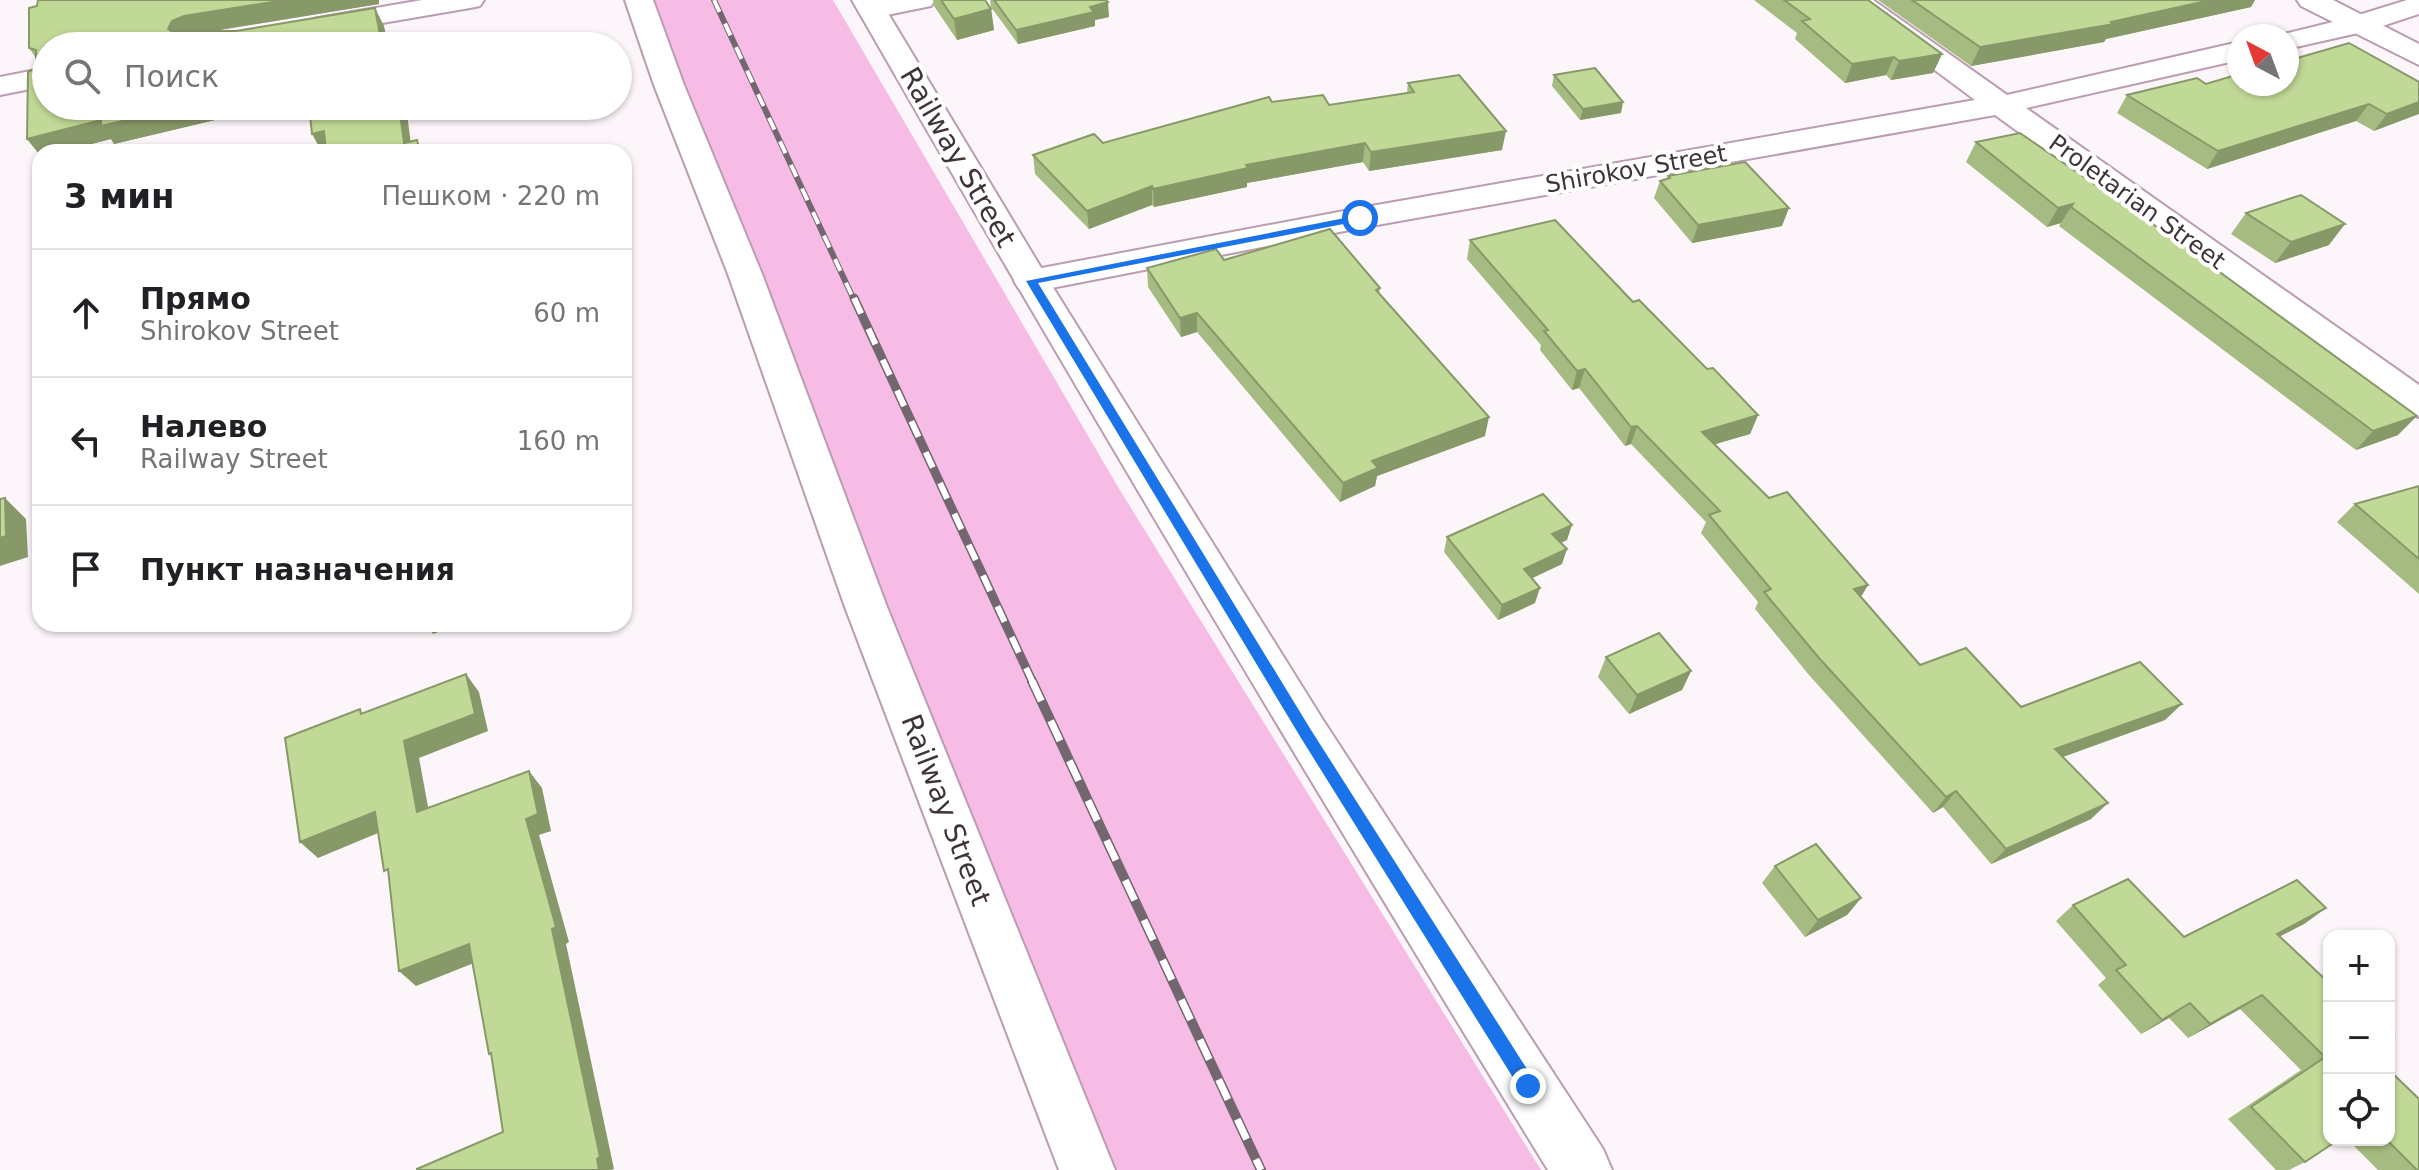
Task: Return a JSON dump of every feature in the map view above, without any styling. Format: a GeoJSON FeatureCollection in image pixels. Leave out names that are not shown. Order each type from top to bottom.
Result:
{"type":"FeatureCollection","features":[{"type":"Feature","properties":{"kind":"main road"},"geometry":{"type":"LineString","coordinates":[[2311,0],[2419,56]]}},
{"type":"Feature","properties":{"kind":"main road","name":"Railway Street"},"geometry":{"type":"LineString","coordinates":[[869,5],[1031,281],[1306,734],[1582,1170]]}},
{"type":"Feature","properties":{"kind":"street"},"geometry":{"type":"LineString","coordinates":[[301,28],[470,0]]}},
{"type":"Feature","properties":{"kind":"street","name":"Railway Street"},"geometry":{"type":"LineString","coordinates":[[639,0],[669,85],[745,274],[866,607],[1087,1170]]}},
{"type":"Feature","properties":{"kind":"street"},"geometry":{"type":"LineString","coordinates":[[869,5],[921,0]]}},
{"type":"Feature","properties":{"kind":"street","name":"Proletarian Street"},"geometry":{"type":"LineString","coordinates":[[1855,0],[2419,404]]}},
{"type":"Feature","properties":{"kind":"street"},"geometry":{"type":"LineString","coordinates":[[2299,38],[2357,25],[2419,5]]}},
{"type":"Feature","properties":{"kind":"street","name":"Shirokov Street"},"geometry":{"type":"LineString","coordinates":[[1031,281],[1360,218],[2000,105],[2227,54]]}},
{"type":"Feature","properties":{"kind":"street"},"geometry":{"type":"LineString","coordinates":[[0,86],[32,80]]}},
{"type":"Feature","properties":{"kind":"shaded area"},"geometry":{"type":"Polygon","coordinates":[[[639,0],[833,0],[1118,487],[1541,1170],[1087,1170],[639,0]]]}},
{"type":"Feature","properties":{"kind":"building"},"geometry":{"type":"Polygon","coordinates":[[[38,0],[285,0],[184,16],[172,21],[168,29],[236,31],[375,8],[379,32],[32,32],[32,49],[29,48],[29,8],[37,6],[38,0]]]}},
{"type":"Feature","properties":{"kind":"building"},"geometry":{"type":"Polygon","coordinates":[[[941,0],[985,0],[991,9],[954,19],[941,0]]]}},
{"type":"Feature","properties":{"kind":"building"},"geometry":{"type":"Polygon","coordinates":[[[994,0],[1108,2],[1090,7],[1094,12],[1016,30],[994,0]]]}},
{"type":"Feature","properties":{"kind":"building"},"geometry":{"type":"Polygon","coordinates":[[[1784,0],[1868,0],[1942,54],[1852,64],[1802,21],[1810,19],[1784,0]]]}},
{"type":"Feature","properties":{"kind":"building"},"geometry":{"type":"Polygon","coordinates":[[[1912,0],[2211,0],[2111,22],[2114,24],[1980,47],[1912,0]]]}},
{"type":"Feature","properties":{"kind":"building"},"geometry":{"type":"Polygon","coordinates":[[[2349,43],[2419,82],[2419,102],[2387,114],[2369,104],[2218,151],[2127,95],[2197,78],[2206,84],[2227,78],[2227,96],[2299,96],[2299,58],[2349,43]]]}},
{"type":"Feature","properties":{"kind":"building"},"geometry":{"type":"Polygon","coordinates":[[[1595,68],[1623,102],[1583,109],[1554,75],[1595,68]]]}},
{"type":"Feature","properties":{"kind":"building"},"geometry":{"type":"Polygon","coordinates":[[[32,70],[32,120],[101,120],[27,139],[28,72],[32,70]]]}},
{"type":"Feature","properties":{"kind":"building"},"geometry":{"type":"Polygon","coordinates":[[[1459,75],[1506,131],[1371,152],[1365,143],[1246,165],[1248,168],[1153,189],[1152,186],[1087,211],[1033,155],[1094,134],[1103,143],[1269,97],[1272,102],[1323,95],[1329,105],[1414,92],[1408,83],[1459,75]]]}},
{"type":"Feature","properties":{"kind":"building"},"geometry":{"type":"Polygon","coordinates":[[[101,120],[126,120],[101,126],[101,120]]]}},
{"type":"Feature","properties":{"kind":"building"},"geometry":{"type":"Polygon","coordinates":[[[310,120],[401,120],[404,143],[417,140],[418,144],[325,144],[324,131],[312,134],[310,120]]]}},
{"type":"Feature","properties":{"kind":"building"},"geometry":{"type":"Polygon","coordinates":[[[2020,133],[2173,238],[2417,416],[2373,431],[2071,207],[2073,204],[2058,208],[1976,142],[2020,133]]]}},
{"type":"Feature","properties":{"kind":"building"},"geometry":{"type":"Polygon","coordinates":[[[1745,162],[1789,208],[1698,225],[1660,181],[1670,178],[1668,176],[1745,162]]]}},
{"type":"Feature","properties":{"kind":"building"},"geometry":{"type":"Polygon","coordinates":[[[2301,195],[2345,224],[2291,242],[2246,213],[2301,195]]]}},
{"type":"Feature","properties":{"kind":"building"},"geometry":{"type":"Polygon","coordinates":[[[1555,220],[1633,302],[1639,300],[1707,369],[1713,368],[1758,415],[1702,432],[1769,498],[1787,492],[1868,585],[1854,589],[1920,665],[1966,648],[2021,707],[2140,662],[2182,704],[2055,749],[2108,803],[2006,849],[1956,791],[1946,797],[1819,658],[1764,592],[1771,589],[1709,515],[1720,511],[1637,426],[1631,427],[1585,369],[1577,371],[1544,331],[1548,330],[1470,240],[1555,220]]]}},
{"type":"Feature","properties":{"kind":"building"},"geometry":{"type":"Polygon","coordinates":[[[1330,229],[1380,288],[1376,290],[1489,417],[1372,461],[1378,468],[1343,483],[1197,313],[1180,318],[1147,268],[1216,249],[1224,260],[1330,229]]]}},
{"type":"Feature","properties":{"kind":"building"},"geometry":{"type":"Polygon","coordinates":[[[2419,486],[2419,559],[2355,504],[2419,486]]]}},
{"type":"Feature","properties":{"kind":"building"},"geometry":{"type":"Polygon","coordinates":[[[1543,494],[1572,525],[1552,534],[1567,549],[1524,569],[1540,588],[1502,605],[1447,537],[1543,494]]]}},
{"type":"Feature","properties":{"kind":"building"},"geometry":{"type":"Polygon","coordinates":[[[5,498],[6,536],[0,538],[0,499],[5,498]]]}},
{"type":"Feature","properties":{"kind":"building"},"geometry":{"type":"Polygon","coordinates":[[[1659,633],[1691,671],[1637,695],[1606,657],[1659,633]]]}},
{"type":"Feature","properties":{"kind":"building"},"geometry":{"type":"Polygon","coordinates":[[[466,674],[475,714],[404,741],[417,812],[529,771],[538,814],[526,819],[556,927],[552,929],[600,1157],[597,1159],[599,1170],[417,1170],[503,1132],[469,944],[399,971],[388,869],[384,871],[375,812],[300,842],[285,738],[360,709],[361,714],[466,674]]]}},
{"type":"Feature","properties":{"kind":"building"},"geometry":{"type":"Polygon","coordinates":[[[1816,844],[1861,898],[1818,920],[1775,866],[1816,844]]]}},
{"type":"Feature","properties":{"kind":"building"},"geometry":{"type":"Polygon","coordinates":[[[2128,879],[2184,937],[2297,880],[2326,908],[2277,934],[2323,977],[2323,1055],[2262,995],[2210,1024],[2190,1003],[2162,1020],[2116,970],[2126,965],[2073,905],[2128,879]]]}},
{"type":"Feature","properties":{"kind":"building"},"geometry":{"type":"Polygon","coordinates":[[[2323,1058],[2323,1146],[2329,1146],[2305,1162],[2251,1107],[2323,1058]]]}},
{"type":"Feature","properties":{"kind":"building"},"geometry":{"type":"Polygon","coordinates":[[[2395,1076],[2419,1099],[2417,1170],[2393,1146],[2395,1076]]]}},
{"type":"Feature","properties":{"kind":"railway"},"geometry":{"type":"LineString","coordinates":[[714,0],[854,300]]}},
{"type":"Feature","properties":{"kind":"railway"},"geometry":{"type":"LineString","coordinates":[[854,298],[1033,683]]}},
{"type":"Feature","properties":{"kind":"railway"},"geometry":{"type":"LineString","coordinates":[[1032,681],[1261,1170]]}},
{"type":"Feature","properties":{"kind":"route"},"geometry":{"type":"LineString","coordinates":[[1360,218],[1031,281],[1306,734],[1528,1086]]}}]}
